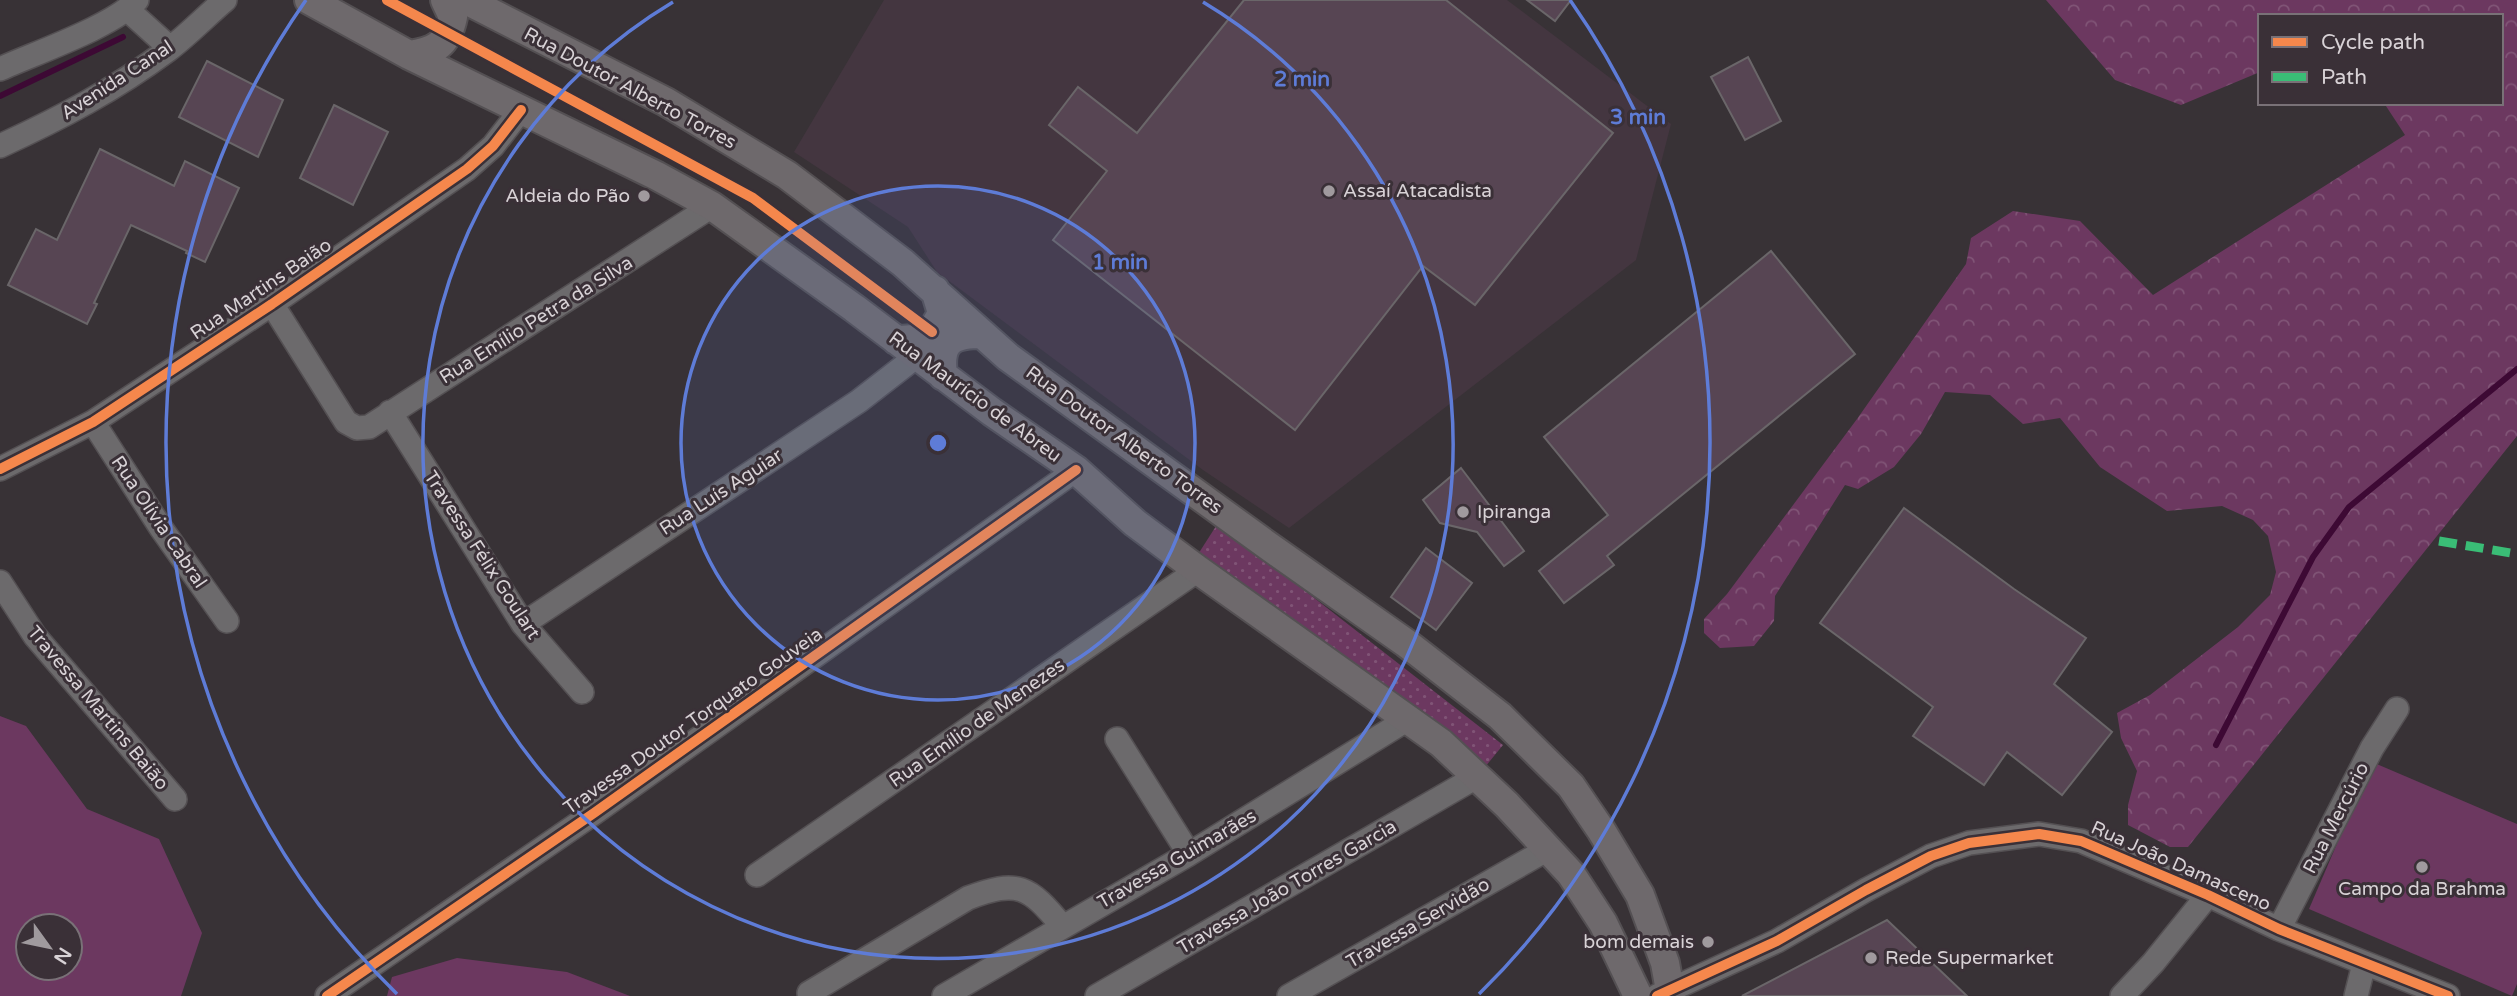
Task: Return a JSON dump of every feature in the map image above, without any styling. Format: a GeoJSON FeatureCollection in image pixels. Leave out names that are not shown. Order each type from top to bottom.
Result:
{"type":"FeatureCollection","features":[{"type":"Feature","properties":{"kind":"main road","name":"Rua Maurício de Abreu"},"geometry":{"type":"LineString","coordinates":[[309,0],[409,55],[657,176],[712,206],[1076,470],[1135,523],[1198,570],[1441,743],[1478,776],[1571,874],[1603,923],[1638,996]]}},
{"type":"Feature","properties":{"kind":"main road"},"geometry":{"type":"LineString","coordinates":[[409,55],[429,52],[438,47],[446,37],[453,17],[445,0]]}},
{"type":"Feature","properties":{"kind":"main road","name":"Rua Doutor Alberto Torres"},"geometry":{"type":"LineString","coordinates":[[466,0],[666,102],[822,199],[935,290],[1008,357],[1406,643],[1500,716],[1572,786],[1640,895],[1665,963],[1666,994]]}},
{"type":"Feature","properties":{"kind":"main road"},"geometry":{"type":"LineString","coordinates":[[906,348],[932,332],[942,313],[935,290]]}},
{"type":"Feature","properties":{"kind":"main road"},"geometry":{"type":"LineString","coordinates":[[943,376],[941,357],[947,343],[965,334],[982,334]]}},
{"type":"Feature","properties":{"kind":"street","name":"Avenida Canal"},"geometry":{"type":"LineString","coordinates":[[0,146],[92,101],[170,48],[225,0]]}},
{"type":"Feature","properties":{"kind":"street"},"geometry":{"type":"LineString","coordinates":[[0,68],[106,22],[133,5],[170,48]]}},
{"type":"Feature","properties":{"kind":"street","name":"Rua Martins Baião"},"geometry":{"type":"LineString","coordinates":[[0,469],[93,422],[272,304],[467,169],[493,146],[521,110]]}},
{"type":"Feature","properties":{"kind":"street","name":"Rua Emílio Petra da Silva"},"geometry":{"type":"LineString","coordinates":[[272,304],[346,422],[356,428],[369,427],[712,206]]}},
{"type":"Feature","properties":{"kind":"street","name":"Rua Luís Aguiar"},"geometry":{"type":"LineString","coordinates":[[523,624],[859,401],[906,348]]}},
{"type":"Feature","properties":{"kind":"street","name":"Travessa Félix Goulart"},"geometry":{"type":"LineString","coordinates":[[390,412],[523,624],[582,692]]}},
{"type":"Feature","properties":{"kind":"street","name":"Rua Olívia Cabral"},"geometry":{"type":"LineString","coordinates":[[93,422],[161,528],[227,621]]}},
{"type":"Feature","properties":{"kind":"street","name":"Travessa Doutor Torquato Gouveia"},"geometry":{"type":"LineString","coordinates":[[327,996],[594,813],[1076,470]]}},
{"type":"Feature","properties":{"kind":"street","name":"Rua Emílio de Menezes"},"geometry":{"type":"LineString","coordinates":[[757,875],[1198,570]]}},
{"type":"Feature","properties":{"kind":"street","name":"Travessa Martins Baião"},"geometry":{"type":"LineString","coordinates":[[0,582],[35,636],[175,799]]}},
{"type":"Feature","properties":{"kind":"street","name":"Rua Mercúrio"},"geometry":{"type":"LineString","coordinates":[[2279,929],[2372,748],[2397,709]]}},
{"type":"Feature","properties":{"kind":"street","name":"Travessa Guimarães"},"geometry":{"type":"LineString","coordinates":[[944,996],[1189,854],[1408,719]]}},
{"type":"Feature","properties":{"kind":"street"},"geometry":{"type":"LineString","coordinates":[[1117,739],[1189,854]]}},
{"type":"Feature","properties":{"kind":"street","name":"Travessa João Torres Garcia"},"geometry":{"type":"LineString","coordinates":[[1097,996],[1478,776]]}},
{"type":"Feature","properties":{"kind":"street","name":"Rua João Damasceno"},"geometry":{"type":"LineString","coordinates":[[1666,994],[1777,941],[1931,856],[1969,842],[2039,834],[2081,841],[2208,895],[2279,929],[2448,996]]}},
{"type":"Feature","properties":{"kind":"street","name":"Travessa Servidão"},"geometry":{"type":"LineString","coordinates":[[1289,996],[1548,849]]}},
{"type":"Feature","properties":{"kind":"street"},"geometry":{"type":"LineString","coordinates":[[809,993],[968,898],[995,887],[1013,887],[1030,893],[1062,926]]}},
{"type":"Feature","properties":{"kind":"street"},"geometry":{"type":"LineString","coordinates":[[2122,996],[2153,963],[2208,895]]}},
{"type":"Feature","properties":{"kind":"street"},"geometry":{"type":"LineString","coordinates":[[2356,996],[2364,964]]}},
{"type":"Feature","properties":{"kind":"shaded area"},"geometry":{"type":"Polygon","coordinates":[[[884,0],[1507,0],[1671,124],[1636,260],[1289,528],[1203,470],[937,272],[908,227],[794,152],[884,0]]]}},
{"type":"Feature","properties":{"kind":"green space"},"geometry":{"type":"Polygon","coordinates":[[[2046,0],[2517,0],[2517,436],[2188,847],[2170,847],[2128,825],[2128,805],[2137,771],[2121,738],[2117,713],[2150,695],[2238,627],[2270,595],[2276,572],[2268,536],[2253,520],[2222,506],[2167,511],[2100,467],[2060,418],[2023,424],[1990,395],[1945,392],[1921,434],[1894,467],[1858,489],[1845,485],[1775,596],[1774,621],[1754,646],[1720,648],[1704,633],[1704,619],[1727,594],[1857,419],[1966,264],[1971,238],[2013,211],[2080,221],[2153,295],[2405,135],[2385,105],[2503,105],[2503,14],[2258,14],[2258,73],[2181,105],[2115,80],[2046,0]]]}},
{"type":"Feature","properties":{"kind":"green space"},"geometry":{"type":"Polygon","coordinates":[[[1218,523],[1503,745],[1485,767],[1195,559],[1218,523]]]}},
{"type":"Feature","properties":{"kind":"green space"},"geometry":{"type":"Polygon","coordinates":[[[0,716],[26,726],[87,809],[159,839],[202,933],[181,996],[0,996],[0,716]]]}},
{"type":"Feature","properties":{"kind":"green space","name":"Campo da Brahma"},"geometry":{"type":"Polygon","coordinates":[[[2372,762],[2517,824],[2517,984],[2512,996],[2309,909],[2372,762]]]}},
{"type":"Feature","properties":{"kind":"green space"},"geometry":{"type":"Polygon","coordinates":[[[457,958],[567,972],[630,996],[387,996],[392,977],[457,958]]]}},
{"type":"Feature","properties":{"kind":"building","name":"Assaí Atacadista"},"geometry":{"type":"Polygon","coordinates":[[[1244,0],[1446,0],[1613,133],[1475,305],[1423,266],[1295,430],[1053,240],[1107,171],[1049,125],[1078,87],[1137,133],[1244,0]]]}},
{"type":"Feature","properties":{"kind":"building"},"geometry":{"type":"Polygon","coordinates":[[[1527,0],[1571,0],[1555,21],[1527,0]]]}},
{"type":"Feature","properties":{"kind":"building"},"geometry":{"type":"Polygon","coordinates":[[[1748,57],[1781,121],[1745,140],[1711,77],[1748,57]]]}},
{"type":"Feature","properties":{"kind":"building"},"geometry":{"type":"Polygon","coordinates":[[[207,61],[283,100],[258,157],[179,117],[207,61]]]}},
{"type":"Feature","properties":{"kind":"building"},"geometry":{"type":"Polygon","coordinates":[[[334,105],[388,132],[353,205],[300,178],[334,105]]]}},
{"type":"Feature","properties":{"kind":"building"},"geometry":{"type":"Polygon","coordinates":[[[100,149],[174,186],[185,161],[239,188],[205,262],[131,225],[94,303],[97,304],[87,324],[8,285],[36,229],[57,240],[100,149]]]}},
{"type":"Feature","properties":{"kind":"building"},"geometry":{"type":"Polygon","coordinates":[[[1771,251],[1855,354],[1607,556],[1614,565],[1564,603],[1539,571],[1608,515],[1544,437],[1771,251]]]}},
{"type":"Feature","properties":{"kind":"building","name":"Ipiranga"},"geometry":{"type":"Polygon","coordinates":[[[1461,468],[1524,551],[1504,566],[1477,532],[1440,523],[1423,500],[1461,468]]]}},
{"type":"Feature","properties":{"kind":"building"},"geometry":{"type":"Polygon","coordinates":[[[1904,508],[2086,638],[2054,684],[2112,732],[2062,795],[2007,752],[1984,785],[1913,736],[1933,707],[1820,623],[1904,508]]]}},
{"type":"Feature","properties":{"kind":"building","name":"Ipiranga"},"geometry":{"type":"Polygon","coordinates":[[[1426,548],[1472,583],[1436,630],[1391,597],[1426,548]]]}},
{"type":"Feature","properties":{"kind":"building","name":"Rede Supermarket"},"geometry":{"type":"Polygon","coordinates":[[[1887,920],[1967,996],[1742,996],[1887,920]]]}},
{"type":"Feature","properties":{"kind":"waterway"},"geometry":{"type":"LineString","coordinates":[[0,96],[123,37]]}},
{"type":"Feature","properties":{"kind":"waterway"},"geometry":{"type":"LineString","coordinates":[[2216,745],[2313,557],[2349,507],[2517,369]]}},
{"type":"Feature","properties":{"kind":"marked path"},"geometry":{"type":"LineString","coordinates":[[2439,541],[2517,554]]}},
{"type":"Feature","properties":{"kind":"cycle path"},"geometry":{"type":"LineString","coordinates":[[387,0],[753,198],[932,332]]}},
{"type":"Feature","properties":{"kind":"cycle path"},"geometry":{"type":"LineString","coordinates":[[0,469],[93,422],[272,304],[467,169],[493,146],[521,110]]}},
{"type":"Feature","properties":{"kind":"cycle path"},"geometry":{"type":"LineString","coordinates":[[327,996],[594,813],[1076,470]]}},
{"type":"Feature","properties":{"kind":"cycle path"},"geometry":{"type":"LineString","coordinates":[[1657,996],[1777,941],[1931,856],[1969,843],[2039,834],[2081,841],[2208,895],[2279,929],[2448,996]]}},
{"type":"Feature","properties":{"kind":"place","name":"Assaí Atacadista"},"geometry":{"type":"Point","coordinates":[1329,191]}},
{"type":"Feature","properties":{"kind":"place","name":"Aldeia do Pão"},"geometry":{"type":"Point","coordinates":[644,196]}},
{"type":"Feature","properties":{"kind":"place","name":"Ipiranga"},"geometry":{"type":"Point","coordinates":[1463,512]}},
{"type":"Feature","properties":{"kind":"place","name":"Campo da Brahma"},"geometry":{"type":"Point","coordinates":[2422,867]}},
{"type":"Feature","properties":{"kind":"place","name":"bom demais"},"geometry":{"type":"Point","coordinates":[1708,942]}},
{"type":"Feature","properties":{"kind":"place","name":"Rede Supermarket"},"geometry":{"type":"Point","coordinates":[1871,958]}}]}
